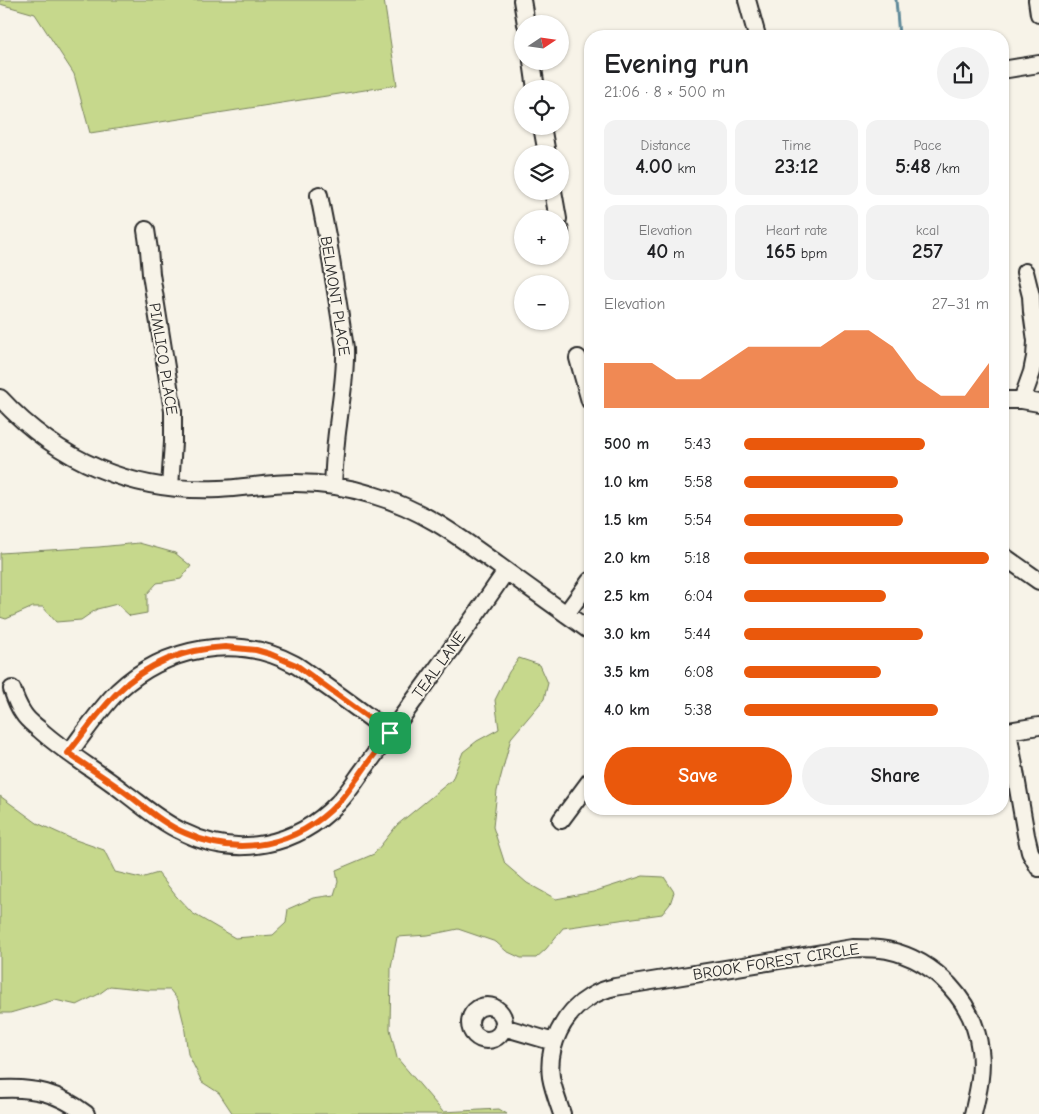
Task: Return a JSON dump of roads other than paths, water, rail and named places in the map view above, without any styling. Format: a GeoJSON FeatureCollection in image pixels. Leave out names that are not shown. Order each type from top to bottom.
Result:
{"type":"FeatureCollection","features":[{"type":"Feature","properties":{"kind":"street"},"geometry":{"type":"LineString","coordinates":[[522,0],[524,15]]}},
{"type":"Feature","properties":{"kind":"street"},"geometry":{"type":"LineString","coordinates":[[748,0],[756,30]]}},
{"type":"Feature","properties":{"kind":"street"},"geometry":{"type":"LineString","coordinates":[[1037,0],[1039,14]]}},
{"type":"Feature","properties":{"kind":"street"},"geometry":{"type":"LineString","coordinates":[[1009,69],[1039,64]]}},
{"type":"Feature","properties":{"kind":"street","name":"BELMONT PLACE"},"geometry":{"type":"LineString","coordinates":[[319,195],[328,241],[346,363],[337,432],[334,486]]}},
{"type":"Feature","properties":{"kind":"street","name":"PIMLICO PLACE"},"geometry":{"type":"LineString","coordinates":[[146,230],[152,283],[173,411],[174,442],[170,487]]}},
{"type":"Feature","properties":{"kind":"street"},"geometry":{"type":"LineString","coordinates":[[1022,400],[1032,372],[1036,341],[1032,296],[1025,272]]}},
{"type":"Feature","properties":{"kind":"street"},"geometry":{"type":"LineString","coordinates":[[578,358],[584,380]]}},
{"type":"Feature","properties":{"kind":"street"},"geometry":{"type":"LineString","coordinates":[[1009,400],[1039,403]]}},
{"type":"Feature","properties":{"kind":"street"},"geometry":{"type":"LineString","coordinates":[[4,409],[56,447],[83,462],[142,483],[170,487],[218,489],[296,483],[334,486],[387,499],[428,517],[455,534],[584,627]]}},
{"type":"Feature","properties":{"kind":"street"},"geometry":{"type":"LineString","coordinates":[[1009,560],[1039,582]]}},
{"type":"Feature","properties":{"kind":"street","name":"TEAL LANE"},"geometry":{"type":"LineString","coordinates":[[12,689],[15,700],[26,718],[68,753],[123,790],[158,818],[184,833],[212,843],[226,846],[258,845],[286,838],[302,831],[325,815],[346,794],[506,570]]}},
{"type":"Feature","properties":{"kind":"street"},"geometry":{"type":"LineString","coordinates":[[566,614],[584,590]]}},
{"type":"Feature","properties":{"kind":"street"},"geometry":{"type":"LineString","coordinates":[[68,753],[117,692],[140,673],[181,654],[218,647],[256,650],[288,662],[326,686],[390,733]]}},
{"type":"Feature","properties":{"kind":"street"},"geometry":{"type":"LineString","coordinates":[[1009,731],[1039,726]]}},
{"type":"Feature","properties":{"kind":"street"},"geometry":{"type":"LineString","coordinates":[[1009,752],[1030,852],[1039,868]]}},
{"type":"Feature","properties":{"kind":"street"},"geometry":{"type":"LineString","coordinates":[[561,820],[584,788]]}},
{"type":"Feature","properties":{"kind":"street","name":"BROOK FOREST CIRCLE"},"geometry":{"type":"LineString","coordinates":[[562,1114],[553,1087],[551,1074],[554,1042],[566,1018],[588,998],[601,991],[615,987],[853,948],[888,950],[921,962],[951,987],[962,1002],[971,1017],[980,1050],[981,1071],[974,1114]]}},
{"type":"Feature","properties":{"kind":"street"},"geometry":{"type":"LineString","coordinates":[[503,1027],[554,1042]]}},
{"type":"Feature","properties":{"kind":"street"},"geometry":{"type":"LineString","coordinates":[[0,1088],[19,1088],[50,1094],[64,1100],[86,1114]]}},
{"type":"Feature","properties":{"kind":"waterway"},"geometry":{"type":"LineString","coordinates":[[896,0],[898,30]]}}]}
